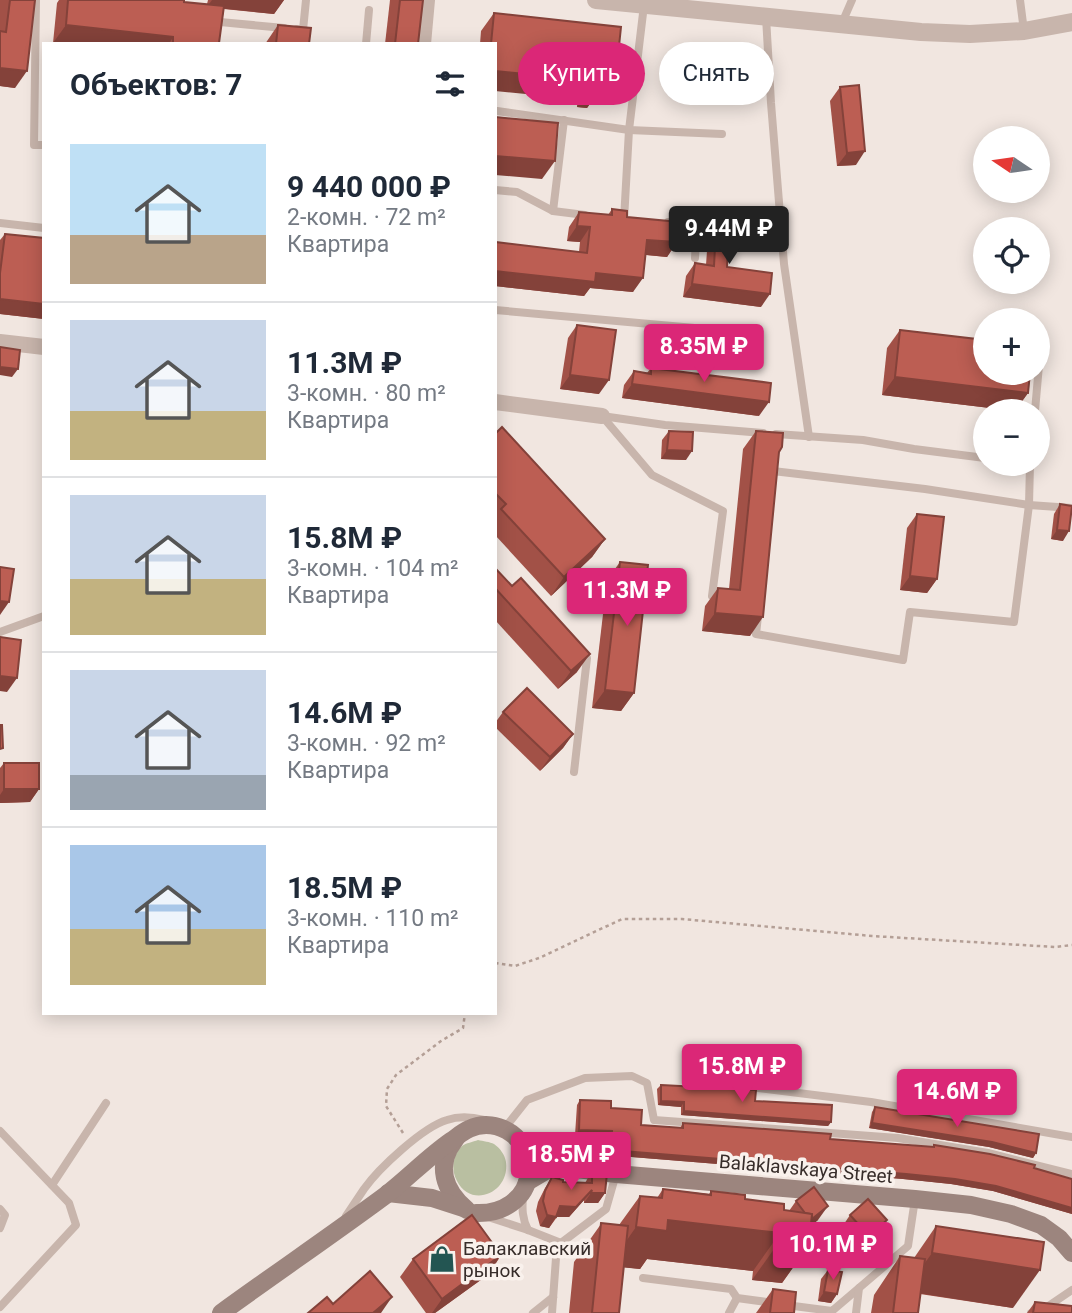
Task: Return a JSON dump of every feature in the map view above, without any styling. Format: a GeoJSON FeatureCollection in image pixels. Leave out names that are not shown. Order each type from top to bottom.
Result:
{"type":"FeatureCollection","features":[{"type":"Feature","properties":{"kind":"main road"},"geometry":{"type":"LineString","coordinates":[[222,1313],[387,1193],[430,1156],[469,1128],[481,1125],[498,1127],[518,1139],[527,1154],[529,1172],[526,1185]]}},
{"type":"Feature","properties":{"kind":"main road"},"geometry":{"type":"LineString","coordinates":[[459,1135],[450,1146],[444,1174],[448,1188],[456,1200],[472,1211]]}},
{"type":"Feature","properties":{"kind":"main road","name":"Balaklavskaya Street"},"geometry":{"type":"LineString","coordinates":[[527,1154],[554,1166],[616,1174],[971,1205],[1011,1214],[1041,1225],[1071,1251]]}},
{"type":"Feature","properties":{"kind":"main road"},"geometry":{"type":"LineString","coordinates":[[387,1193],[432,1198],[472,1211],[495,1212],[504,1209],[519,1196],[526,1185],[554,1166]]}},
{"type":"Feature","properties":{"kind":"street"},"geometry":{"type":"LineString","coordinates":[[423,42],[427,0]]}},
{"type":"Feature","properties":{"kind":"street"},"geometry":{"type":"LineString","coordinates":[[596,0],[921,32],[970,34],[1024,31],[1072,22]]}},
{"type":"Feature","properties":{"kind":"street"},"geometry":{"type":"LineString","coordinates":[[0,342],[42,347]]}},
{"type":"Feature","properties":{"kind":"street"},"geometry":{"type":"LineString","coordinates":[[497,402],[602,416]]}},
{"type":"Feature","properties":{"kind":"lane"},"geometry":{"type":"LineString","coordinates":[[36,0],[39,67],[34,145],[42,145]]}},
{"type":"Feature","properties":{"kind":"lane"},"geometry":{"type":"LineString","coordinates":[[220,22],[303,30],[306,0]]}},
{"type":"Feature","properties":{"kind":"lane"},"geometry":{"type":"LineString","coordinates":[[842,24],[852,0]]}},
{"type":"Feature","properties":{"kind":"lane"},"geometry":{"type":"LineString","coordinates":[[1020,0],[1024,31]]}},
{"type":"Feature","properties":{"kind":"lane"},"geometry":{"type":"LineString","coordinates":[[624,220],[629,130],[644,5]]}},
{"type":"Feature","properties":{"kind":"lane"},"geometry":{"type":"LineString","coordinates":[[366,42],[369,10]]}},
{"type":"Feature","properties":{"kind":"lane"},"geometry":{"type":"LineString","coordinates":[[766,17],[784,264],[810,437]]}},
{"type":"Feature","properties":{"kind":"lane"},"geometry":{"type":"LineString","coordinates":[[497,111],[629,130],[722,134]]}},
{"type":"Feature","properties":{"kind":"lane"},"geometry":{"type":"LineString","coordinates":[[552,211],[564,120]]}},
{"type":"Feature","properties":{"kind":"lane"},"geometry":{"type":"LineString","coordinates":[[497,190],[517,192],[552,211],[600,217]]}},
{"type":"Feature","properties":{"kind":"lane"},"geometry":{"type":"LineString","coordinates":[[612,219],[636,221]]}},
{"type":"Feature","properties":{"kind":"lane"},"geometry":{"type":"LineString","coordinates":[[661,222],[697,224],[695,258]]}},
{"type":"Feature","properties":{"kind":"lane"},"geometry":{"type":"LineString","coordinates":[[0,223],[42,228]]}},
{"type":"Feature","properties":{"kind":"lane"},"geometry":{"type":"LineString","coordinates":[[497,310],[728,331]]}},
{"type":"Feature","properties":{"kind":"lane"},"geometry":{"type":"LineString","coordinates":[[602,416],[665,425],[863,440],[973,456]]}},
{"type":"Feature","properties":{"kind":"lane"},"geometry":{"type":"LineString","coordinates":[[602,416],[654,477],[723,511],[712,596]]}},
{"type":"Feature","properties":{"kind":"lane"},"geometry":{"type":"LineString","coordinates":[[772,484],[773,471],[925,489],[1029,505],[1072,508]]}},
{"type":"Feature","properties":{"kind":"lane"},"geometry":{"type":"LineString","coordinates":[[759,607],[756,634],[903,660],[910,612],[1014,622],[1029,505],[1030,476]]}},
{"type":"Feature","properties":{"kind":"lane"},"geometry":{"type":"LineString","coordinates":[[0,632],[42,617]]}},
{"type":"Feature","properties":{"kind":"lane"},"geometry":{"type":"LineString","coordinates":[[574,772],[587,659],[578,650]]}},
{"type":"Feature","properties":{"kind":"lane"},"geometry":{"type":"LineString","coordinates":[[338,1228],[377,1174],[410,1142],[444,1121],[458,1118],[484,1119],[498,1127],[527,1100],[585,1078],[632,1076],[647,1083],[654,1120],[898,1138],[988,1153],[1072,1174]]}},
{"type":"Feature","properties":{"kind":"lane"},"geometry":{"type":"LineString","coordinates":[[750,1087],[871,1102],[1072,1137]]}},
{"type":"Feature","properties":{"kind":"lane"},"geometry":{"type":"LineString","coordinates":[[52,1185],[106,1103]]}},
{"type":"Feature","properties":{"kind":"lane"},"geometry":{"type":"LineString","coordinates":[[0,1131],[69,1203],[76,1225],[0,1307]]}},
{"type":"Feature","properties":{"kind":"lane"},"geometry":{"type":"LineString","coordinates":[[552,1313],[556,1258],[561,1243],[606,1209],[616,1174]]}},
{"type":"Feature","properties":{"kind":"lane"},"geometry":{"type":"LineString","coordinates":[[526,1185],[522,1210],[528,1230]]}},
{"type":"Feature","properties":{"kind":"lane"},"geometry":{"type":"LineString","coordinates":[[643,1278],[731,1289],[737,1298],[832,1311],[908,1246],[915,1199]]}},
{"type":"Feature","properties":{"kind":"lane"},"geometry":{"type":"LineString","coordinates":[[0,1209],[5,1215],[0,1228]]}},
{"type":"Feature","properties":{"kind":"lane"},"geometry":{"type":"LineString","coordinates":[[472,1211],[561,1243]]}},
{"type":"Feature","properties":{"kind":"lane"},"geometry":{"type":"LineString","coordinates":[[856,1313],[859,1288]]}},
{"type":"Feature","properties":{"kind":"lane"},"geometry":{"type":"LineString","coordinates":[[1031,1313],[1044,1309],[1072,1290]]}},
{"type":"Feature","properties":{"kind":"lane"},"geometry":{"type":"LineString","coordinates":[[533,1313],[553,1297]]}},
{"type":"Feature","properties":{"kind":"lane"},"geometry":{"type":"LineString","coordinates":[[729,1313],[737,1298]]}},
{"type":"Feature","properties":{"kind":"path"},"geometry":{"type":"LineString","coordinates":[[497,963],[515,966],[527,962],[622,919],[682,919],[872,936],[1055,947],[1072,945]]}},
{"type":"Feature","properties":{"kind":"path"},"geometry":{"type":"LineString","coordinates":[[410,1142],[386,1106],[387,1089],[396,1075],[463,1028],[465,1015]]}},
{"type":"Feature","properties":{"kind":"green space"},"geometry":{"type":"Polygon","coordinates":[[[478,1140],[496,1146],[506,1162],[506,1173],[502,1182],[488,1194],[480,1195],[463,1189],[455,1177],[453,1167],[459,1150],[478,1140]]]}},
{"type":"Feature","properties":{"kind":"building"},"geometry":{"type":"Polygon","coordinates":[[[10,0],[35,0],[27,71],[0,68],[0,31],[6,32],[10,0]]]}},
{"type":"Feature","properties":{"kind":"building"},"geometry":{"type":"Polygon","coordinates":[[[68,0],[184,0],[224,6],[219,42],[173,42],[173,37],[66,25],[68,0]]]}},
{"type":"Feature","properties":{"kind":"building"},"geometry":{"type":"Polygon","coordinates":[[[400,0],[423,0],[418,42],[395,42],[400,0]]]}},
{"type":"Feature","properties":{"kind":"building"},"geometry":{"type":"Polygon","coordinates":[[[494,13],[621,27],[619,42],[518,42],[518,73],[497,71],[497,42],[491,42],[494,13]]]}},
{"type":"Feature","properties":{"kind":"building"},"geometry":{"type":"Polygon","coordinates":[[[278,25],[311,28],[309,42],[276,42],[278,25]]]}},
{"type":"Feature","properties":{"kind":"building"},"geometry":{"type":"Polygon","coordinates":[[[859,85],[865,151],[847,153],[840,87],[859,85]]]}},
{"type":"Feature","properties":{"kind":"building"},"geometry":{"type":"Polygon","coordinates":[[[497,117],[558,123],[555,161],[497,156],[497,117]]]}},
{"type":"Feature","properties":{"kind":"building"},"geometry":{"type":"Polygon","coordinates":[[[612,209],[627,211],[627,217],[679,222],[677,242],[647,240],[643,278],[596,273],[595,282],[497,271],[497,242],[587,253],[590,227],[577,226],[579,212],[612,215],[612,209]]]}},
{"type":"Feature","properties":{"kind":"building"},"geometry":{"type":"Polygon","coordinates":[[[717,209],[730,210],[727,267],[772,273],[770,294],[692,284],[695,263],[714,266],[717,209]]]}},
{"type":"Feature","properties":{"kind":"building"},"geometry":{"type":"Polygon","coordinates":[[[5,234],[42,238],[42,304],[0,299],[5,234]]]}},
{"type":"Feature","properties":{"kind":"building"},"geometry":{"type":"Polygon","coordinates":[[[577,325],[616,330],[609,380],[570,375],[577,325]]]}},
{"type":"Feature","properties":{"kind":"building"},"geometry":{"type":"Polygon","coordinates":[[[900,330],[973,339],[973,385],[1029,385],[1028,393],[895,377],[900,330]]]}},
{"type":"Feature","properties":{"kind":"building"},"geometry":{"type":"Polygon","coordinates":[[[0,347],[20,350],[18,369],[0,367],[0,347]]]}},
{"type":"Feature","properties":{"kind":"building"},"geometry":{"type":"Polygon","coordinates":[[[651,368],[771,383],[769,402],[632,384],[634,371],[651,374],[651,368]]]}},
{"type":"Feature","properties":{"kind":"building"},"geometry":{"type":"Polygon","coordinates":[[[502,427],[605,539],[564,577],[501,509],[506,504],[497,495],[497,432],[502,427]]]}},
{"type":"Feature","properties":{"kind":"building"},"geometry":{"type":"Polygon","coordinates":[[[669,431],[693,432],[692,451],[667,450],[669,431]]]}},
{"type":"Feature","properties":{"kind":"building"},"geometry":{"type":"Polygon","coordinates":[[[756,431],[783,433],[763,617],[715,613],[718,588],[740,590],[756,431]]]}},
{"type":"Feature","properties":{"kind":"building"},"geometry":{"type":"Polygon","coordinates":[[[1060,504],[1072,506],[1069,531],[1057,530],[1060,504]]]}},
{"type":"Feature","properties":{"kind":"building"},"geometry":{"type":"Polygon","coordinates":[[[917,514],[944,517],[937,579],[910,576],[917,514]]]}},
{"type":"Feature","properties":{"kind":"building"},"geometry":{"type":"Polygon","coordinates":[[[620,562],[648,565],[634,693],[605,690],[620,562]]]}},
{"type":"Feature","properties":{"kind":"building"},"geometry":{"type":"Polygon","coordinates":[[[0,567],[14,569],[9,602],[0,601],[0,567]]]}},
{"type":"Feature","properties":{"kind":"building"},"geometry":{"type":"Polygon","coordinates":[[[497,570],[512,586],[521,578],[590,654],[571,671],[497,590],[497,570]]]}},
{"type":"Feature","properties":{"kind":"building"},"geometry":{"type":"Polygon","coordinates":[[[0,637],[21,640],[17,678],[0,676],[0,637]]]}},
{"type":"Feature","properties":{"kind":"building"},"geometry":{"type":"Polygon","coordinates":[[[527,688],[573,734],[550,757],[503,712],[527,688]]]}},
{"type":"Feature","properties":{"kind":"building"},"geometry":{"type":"Polygon","coordinates":[[[0,725],[3,748],[0,749],[0,725]]]}},
{"type":"Feature","properties":{"kind":"building"},"geometry":{"type":"Polygon","coordinates":[[[4,763],[39,763],[39,789],[4,789],[4,763]]]}},
{"type":"Feature","properties":{"kind":"building"},"geometry":{"type":"Polygon","coordinates":[[[661,1085],[756,1090],[755,1101],[832,1105],[831,1122],[684,1111],[684,1102],[661,1101],[661,1085]]]}},
{"type":"Feature","properties":{"kind":"building"},"geometry":{"type":"Polygon","coordinates":[[[580,1100],[611,1101],[611,1108],[642,1110],[641,1125],[683,1128],[683,1123],[831,1134],[830,1139],[934,1145],[990,1154],[1035,1165],[1034,1168],[1072,1179],[1072,1208],[996,1186],[955,1179],[610,1150],[612,1131],[579,1130],[580,1100]]]}},
{"type":"Feature","properties":{"kind":"building"},"geometry":{"type":"Polygon","coordinates":[[[875,1107],[1039,1134],[1036,1153],[992,1142],[872,1123],[875,1107]]]}},
{"type":"Feature","properties":{"kind":"building"},"geometry":{"type":"Polygon","coordinates":[[[592,1171],[607,1173],[605,1193],[591,1193],[592,1190],[576,1207],[560,1206],[556,1217],[547,1215],[543,1201],[552,1177],[563,1182],[592,1183],[592,1171]]]}},
{"type":"Feature","properties":{"kind":"building"},"geometry":{"type":"Polygon","coordinates":[[[814,1187],[828,1206],[812,1219],[812,1214],[805,1213],[796,1201],[814,1187]]]}},
{"type":"Feature","properties":{"kind":"building"},"geometry":{"type":"Polygon","coordinates":[[[663,1189],[711,1195],[711,1191],[745,1195],[745,1199],[784,1204],[784,1210],[812,1214],[809,1245],[779,1242],[780,1233],[668,1220],[667,1231],[636,1227],[640,1196],[662,1198],[663,1189]]]}},
{"type":"Feature","properties":{"kind":"building"},"geometry":{"type":"Polygon","coordinates":[[[868,1199],[887,1220],[869,1236],[850,1215],[868,1199]]]}},
{"type":"Feature","properties":{"kind":"building","name":"Балаклавский рынок"},"geometry":{"type":"Polygon","coordinates":[[[472,1215],[501,1255],[442,1299],[413,1259],[472,1215]]]}},
{"type":"Feature","properties":{"kind":"building"},"geometry":{"type":"Polygon","coordinates":[[[601,1223],[628,1226],[619,1313],[592,1313],[601,1223]]]}},
{"type":"Feature","properties":{"kind":"building"},"geometry":{"type":"Polygon","coordinates":[[[936,1226],[1044,1242],[1040,1270],[932,1253],[936,1226]]]}},
{"type":"Feature","properties":{"kind":"building"},"geometry":{"type":"Polygon","coordinates":[[[900,1256],[925,1259],[918,1313],[893,1313],[900,1256]]]}},
{"type":"Feature","properties":{"kind":"building"},"geometry":{"type":"Polygon","coordinates":[[[828,1270],[842,1272],[837,1294],[824,1292],[828,1270]]]}},
{"type":"Feature","properties":{"kind":"building"},"geometry":{"type":"Polygon","coordinates":[[[370,1271],[392,1297],[373,1313],[308,1313],[327,1297],[333,1304],[370,1271]]]}},
{"type":"Feature","properties":{"kind":"building"},"geometry":{"type":"Polygon","coordinates":[[[773,1289],[796,1292],[794,1313],[770,1313],[773,1289]]]}},
{"type":"Feature","properties":{"kind":"building"},"geometry":{"type":"Polygon","coordinates":[[[1035,1302],[1072,1306],[1072,1313],[1033,1313],[1035,1302]]]}},
{"type":"Feature","properties":{"kind":"place","name":"Балаклавский рынок"},"geometry":{"type":"Point","coordinates":[442,1259]}}]}
